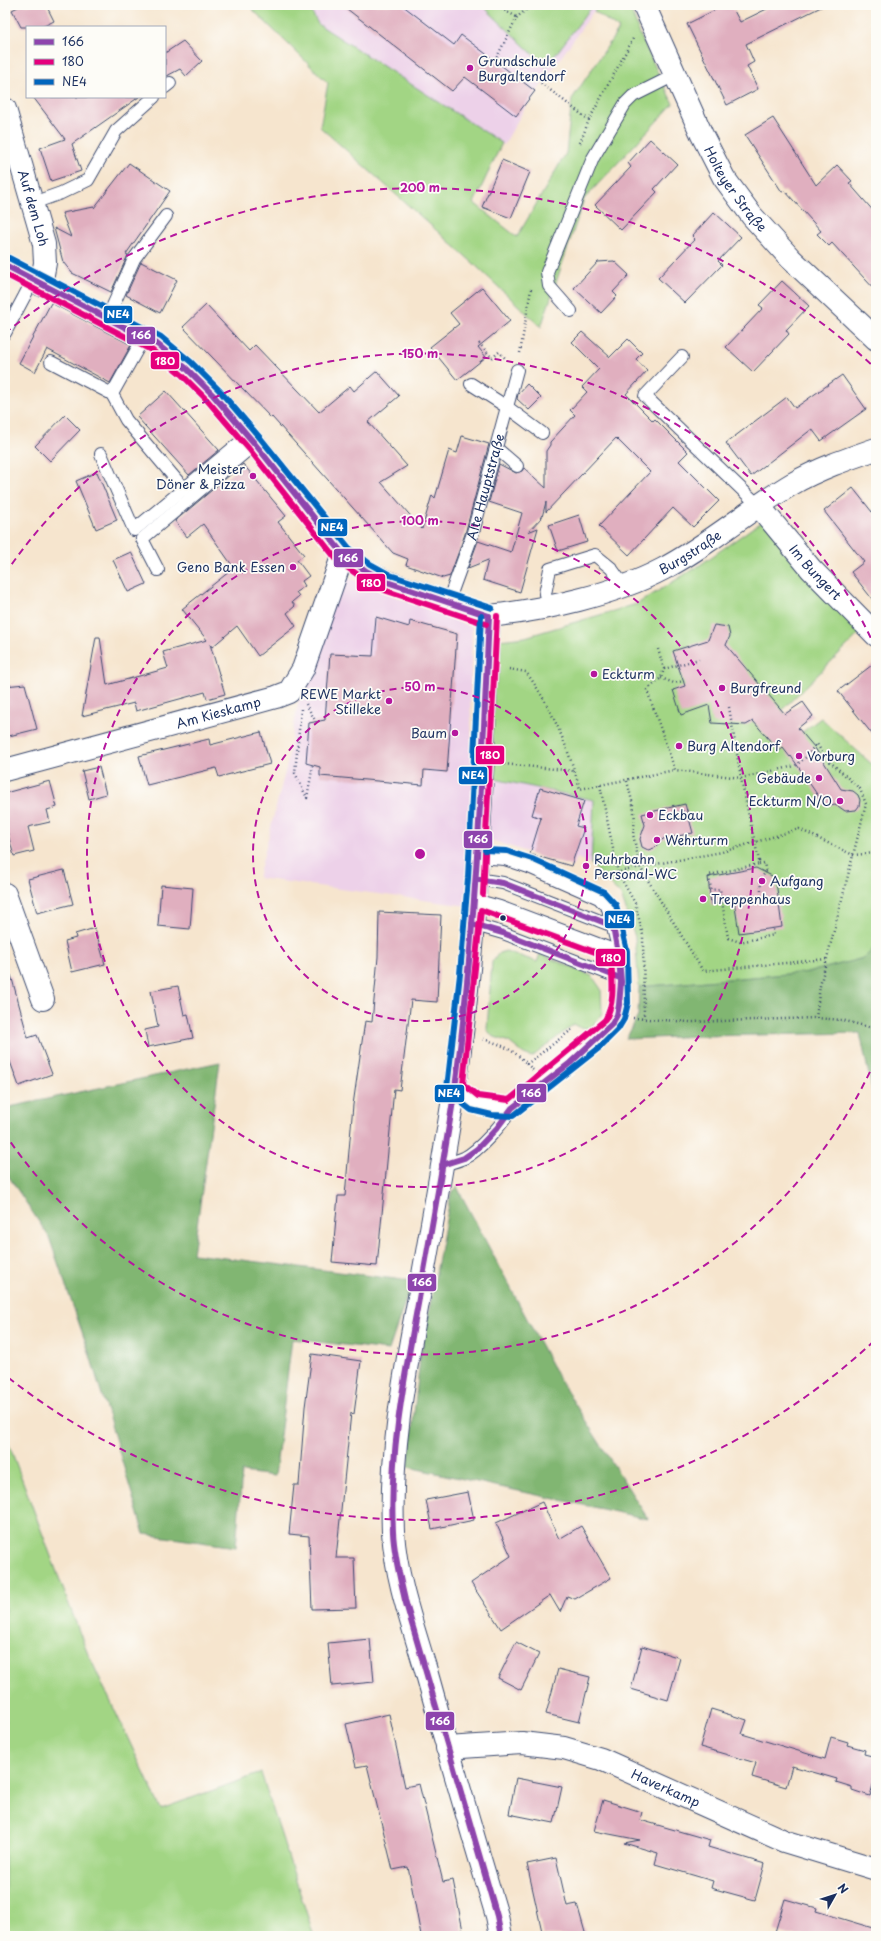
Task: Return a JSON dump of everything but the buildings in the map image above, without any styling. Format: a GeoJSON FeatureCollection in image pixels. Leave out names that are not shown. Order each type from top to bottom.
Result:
{"type":"FeatureCollection","features":[{"type":"Feature","properties":{"kind":"street","name":"Holteyer Straße"},"geometry":{"type":"LineString","coordinates":[[644,5],[724,178],[752,216],[791,259],[876,339]]}},
{"type":"Feature","properties":{"kind":"street","name":"Auf dem Loh"},"geometry":{"type":"LineString","coordinates":[[5,109],[44,244],[45,263],[37,283]]}},
{"type":"Feature","properties":{"kind":"street"},"geometry":{"type":"LineString","coordinates":[[5,265],[37,283],[157,344],[186,368],[213,395],[344,554],[366,571],[387,582],[489,616],[476,890],[455,1087],[406,1367],[398,1421],[392,1479],[394,1536],[403,1589],[447,1748],[497,1916],[501,1936]]}},
{"type":"Feature","properties":{"kind":"street","name":"Burgstraße"},"geometry":{"type":"LineString","coordinates":[[489,616],[526,612],[624,586],[663,569],[688,554],[792,484],[832,465],[876,449]]}},
{"type":"Feature","properties":{"kind":"street","name":"Im Bungert"},"geometry":{"type":"LineString","coordinates":[[759,506],[812,569],[876,635]]}},
{"type":"Feature","properties":{"kind":"street","name":"Am Kieskamp"},"geometry":{"type":"LineString","coordinates":[[5,770],[276,697],[289,692],[303,669],[344,554]]}},
{"type":"Feature","properties":{"kind":"street"},"geometry":{"type":"LineString","coordinates":[[5,894],[43,999]]}},
{"type":"Feature","properties":{"kind":"street","name":"Haverkamp"},"geometry":{"type":"LineString","coordinates":[[447,1748],[522,1743],[564,1748],[601,1759],[784,1841],[876,1870]]}},
{"type":"Feature","properties":{"kind":"lane"},"geometry":{"type":"LineString","coordinates":[[571,311],[549,286],[547,272],[593,158],[625,104],[633,96],[675,74]]}},
{"type":"Feature","properties":{"kind":"lane"},"geometry":{"type":"LineString","coordinates":[[33,202],[61,193],[88,180],[116,131],[153,98]]}},
{"type":"Feature","properties":{"kind":"lane"},"geometry":{"type":"LineString","coordinates":[[107,319],[134,259],[166,216]]}},
{"type":"Feature","properties":{"kind":"lane"},"geometry":{"type":"LineString","coordinates":[[5,333],[37,283]]}},
{"type":"Feature","properties":{"kind":"lane"},"geometry":{"type":"LineString","coordinates":[[112,394],[144,337]]}},
{"type":"Feature","properties":{"kind":"lane"},"geometry":{"type":"LineString","coordinates":[[682,357],[645,396],[759,506]]}},
{"type":"Feature","properties":{"kind":"lane"},"geometry":{"type":"LineString","coordinates":[[51,362],[112,394],[126,420],[184,488]]}},
{"type":"Feature","properties":{"kind":"lane","name":"Alte Hauptstraße"},"geometry":{"type":"LineString","coordinates":[[448,602],[472,536],[517,370]]}},
{"type":"Feature","properties":{"kind":"lane"},"geometry":{"type":"LineString","coordinates":[[471,384],[507,407],[542,433]]}},
{"type":"Feature","properties":{"kind":"lane"},"geometry":{"type":"LineString","coordinates":[[101,454],[134,530],[184,488],[251,440]]}},
{"type":"Feature","properties":{"kind":"lane"},"geometry":{"type":"LineString","coordinates":[[158,570],[142,539],[251,440]]}},
{"type":"Feature","properties":{"kind":"lane"},"geometry":{"type":"LineString","coordinates":[[496,448],[517,466]]}},
{"type":"Feature","properties":{"kind":"lane"},"geometry":{"type":"LineString","coordinates":[[548,607],[545,594],[550,569],[595,555],[611,568],[624,586]]}},
{"type":"Feature","properties":{"kind":"lane"},"geometry":{"type":"LineString","coordinates":[[442,1165],[465,1158],[493,1134],[505,1120],[512,1108],[594,1042],[611,1025],[617,1016],[620,1002],[619,952],[608,908],[599,898],[529,867],[505,859],[478,857]]}},
{"type":"Feature","properties":{"kind":"lane"},"geometry":{"type":"LineString","coordinates":[[476,890],[503,883],[613,926]]}},
{"type":"Feature","properties":{"kind":"lane"},"geometry":{"type":"LineString","coordinates":[[476,890],[500,907],[619,952]]}},
{"type":"Feature","properties":{"kind":"lane"},"geometry":{"type":"LineString","coordinates":[[472,924],[503,933],[620,978]]}},
{"type":"Feature","properties":{"kind":"lane"},"geometry":{"type":"LineString","coordinates":[[455,1087],[474,1103],[494,1108],[512,1108]]}},
{"type":"Feature","properties":{"kind":"path"},"geometry":{"type":"LineString","coordinates":[[494,5],[517,17]]}},
{"type":"Feature","properties":{"kind":"path"},"geometry":{"type":"LineString","coordinates":[[495,61],[517,17],[532,5]]}},
{"type":"Feature","properties":{"kind":"path"},"geometry":{"type":"LineString","coordinates":[[541,83],[589,120]]}},
{"type":"Feature","properties":{"kind":"path"},"geometry":{"type":"LineString","coordinates":[[479,343],[492,358],[499,352],[517,370]]}},
{"type":"Feature","properties":{"kind":"path"},"geometry":{"type":"LineString","coordinates":[[658,648],[664,670],[661,678],[647,690],[674,770]]}},
{"type":"Feature","properties":{"kind":"path"},"geometry":{"type":"LineString","coordinates":[[664,670],[699,659]]}},
{"type":"Feature","properties":{"kind":"path"},"geometry":{"type":"LineString","coordinates":[[487,664],[526,672],[542,693],[575,771],[580,789],[627,781],[674,770],[741,778],[795,766],[810,754],[810,751],[817,744],[823,754]]}},
{"type":"Feature","properties":{"kind":"path"},"geometry":{"type":"LineString","coordinates":[[609,676],[613,678]]}},
{"type":"Feature","properties":{"kind":"path"},"geometry":{"type":"LineString","coordinates":[[661,678],[674,683],[684,681]]}},
{"type":"Feature","properties":{"kind":"path"},"geometry":{"type":"LineString","coordinates":[[302,703],[295,773],[307,798],[313,765]]}},
{"type":"Feature","properties":{"kind":"path"},"geometry":{"type":"LineString","coordinates":[[306,703],[316,722]]}},
{"type":"Feature","properties":{"kind":"path"},"geometry":{"type":"LineString","coordinates":[[729,707],[741,778],[759,863]]}},
{"type":"Feature","properties":{"kind":"path"},"geometry":{"type":"LineString","coordinates":[[816,1018],[820,986],[866,804],[860,789],[826,758]]}},
{"type":"Feature","properties":{"kind":"path"},"geometry":{"type":"LineString","coordinates":[[482,761],[575,771]]}},
{"type":"Feature","properties":{"kind":"path"},"geometry":{"type":"LineString","coordinates":[[627,781],[634,805],[635,820],[633,834],[640,867],[703,971],[827,959]]}},
{"type":"Feature","properties":{"kind":"path"},"geometry":{"type":"LineString","coordinates":[[600,785],[618,874],[634,903],[643,935],[644,1018]]}},
{"type":"Feature","properties":{"kind":"path"},"geometry":{"type":"LineString","coordinates":[[673,805],[675,813],[688,810]]}},
{"type":"Feature","properties":{"kind":"path"},"geometry":{"type":"LineString","coordinates":[[593,879],[618,874],[640,867],[722,852],[799,829],[853,855],[876,853]]}},
{"type":"Feature","properties":{"kind":"path"},"geometry":{"type":"LineString","coordinates":[[769,874],[766,872],[764,863],[759,863],[709,875],[711,890],[720,889],[721,892],[728,938],[740,942],[774,935],[773,929]]}},
{"type":"Feature","properties":{"kind":"path"},"geometry":{"type":"LineString","coordinates":[[761,890],[760,880],[766,872]]}},
{"type":"Feature","properties":{"kind":"path"},"geometry":{"type":"LineString","coordinates":[[617,1016],[690,1022],[816,1018],[842,1020],[876,1029]]}},
{"type":"Feature","properties":{"kind":"path"},"geometry":{"type":"LineString","coordinates":[[544,1083],[527,1064],[574,1028]]}},
{"type":"Feature","properties":{"kind":"shaded area","name":"Grundschule Burgaltendorf"},"geometry":{"type":"Polygon","coordinates":[[[308,5],[598,5],[523,111],[504,145],[318,24],[308,5]]]}},
{"type":"Feature","properties":{"kind":"shaded area"},"geometry":{"type":"Polygon","coordinates":[[[343,576],[472,627],[470,695],[475,826],[468,906],[258,878],[287,764],[304,670],[343,576]]]}},
{"type":"Feature","properties":{"kind":"shaded area"},"geometry":{"type":"Polygon","coordinates":[[[485,777],[595,800],[591,864],[577,858],[572,867],[482,837],[485,777]]]}},
{"type":"Feature","properties":{"kind":"green space"},"geometry":{"type":"Polygon","coordinates":[[[248,5],[308,5],[318,24],[502,143],[474,203],[517,237],[566,153],[572,99],[619,29],[594,11],[598,5],[629,5],[641,37],[673,104],[584,199],[541,327],[472,262],[320,127],[328,83],[248,5]]]}},
{"type":"Feature","properties":{"kind":"green space"},"geometry":{"type":"Polygon","coordinates":[[[482,5],[593,5],[546,67],[482,5]]]}},
{"type":"Feature","properties":{"kind":"green space"},"geometry":{"type":"Polygon","coordinates":[[[765,519],[865,628],[782,710],[801,733],[821,718],[876,768],[876,946],[864,958],[810,972],[639,987],[635,937],[621,895],[591,864],[594,800],[485,777],[491,641],[525,637],[637,604],[700,565],[765,519]]]}},
{"type":"Feature","properties":{"kind":"green space"},"geometry":{"type":"Polygon","coordinates":[[[876,946],[876,1108],[860,1033],[626,1039],[638,1016],[639,987],[810,972],[864,958],[876,946]]]}},
{"type":"Feature","properties":{"kind":"green space"},"geometry":{"type":"Polygon","coordinates":[[[506,951],[537,962],[540,954],[592,976],[601,989],[602,1013],[591,1028],[581,1028],[574,1024],[532,1057],[524,1054],[509,1042],[492,1036],[487,1029],[492,962],[499,953],[506,951]]]}},
{"type":"Feature","properties":{"kind":"green space"},"geometry":{"type":"Polygon","coordinates":[[[220,1062],[193,1254],[412,1281],[389,1350],[292,1339],[275,1476],[242,1472],[236,1547],[144,1534],[89,1352],[49,1237],[5,1171],[5,1108],[220,1062]]]}},
{"type":"Feature","properties":{"kind":"green space"},"geometry":{"type":"Polygon","coordinates":[[[457,1187],[559,1379],[648,1519],[408,1467],[420,1359],[451,1193],[457,1187]]]}},
{"type":"Feature","properties":{"kind":"green space"},"geometry":{"type":"Polygon","coordinates":[[[5,1434],[85,1647],[161,1809],[261,1773],[314,1936],[5,1936],[5,1434]]]}},
{"type":"Feature","properties":{"kind":"transit line","name":"NE4"},"geometry":{"type":"LineString","coordinates":[[9,258],[161,337],[191,362],[219,390],[261,439],[349,548],[370,564],[390,575],[492,608]]}},
{"type":"Feature","properties":{"kind":"transit line","name":"166"},"geometry":{"type":"LineString","coordinates":[[5,265],[157,344],[186,368],[213,395],[255,444],[343,554],[366,571],[387,582],[489,616]]}},
{"type":"Feature","properties":{"kind":"transit line","name":"180"},"geometry":{"type":"LineString","coordinates":[[5,274],[153,351],[181,374],[207,400],[249,449],[337,560],[361,577],[384,590],[486,624]]}},
{"type":"Feature","properties":{"kind":"transit line","name":"NE4"},"geometry":{"type":"LineString","coordinates":[[481,616],[468,878],[460,974],[447,1088],[449,1093],[471,1110],[492,1115],[513,1116],[599,1048],[618,1029],[624,1019],[628,1003],[627,951],[616,905],[604,892],[532,859],[507,851],[485,850]]}},
{"type":"Feature","properties":{"kind":"transit line","name":"166"},"geometry":{"type":"LineString","coordinates":[[489,616],[477,852],[462,1029],[455,1088],[433,1223],[403,1389],[395,1446],[392,1503],[395,1549],[405,1600],[497,1916],[501,1936]]}},
{"type":"Feature","properties":{"kind":"transit line","name":"180"},"geometry":{"type":"LineString","coordinates":[[483,894],[497,616]]}},
{"type":"Feature","properties":{"kind":"transit line","name":"166"},"geometry":{"type":"LineString","coordinates":[[442,1165],[464,1158],[477,1149],[497,1128],[512,1108],[570,1063],[612,1024],[617,1015],[619,1005],[621,982],[619,959],[613,926],[503,883],[476,879]]}},
{"type":"Feature","properties":{"kind":"transit line","name":"180"},"geometry":{"type":"LineString","coordinates":[[481,910],[611,958],[612,998],[611,1006],[605,1020],[509,1100],[478,1096],[463,1084],[481,910]]}},
{"type":"Feature","properties":{"kind":"transit line","name":"166"},"geometry":{"type":"LineString","coordinates":[[472,924],[503,933],[620,978]]}},
{"type":"Feature","properties":{"kind":"place","name":"Grundschule Burgaltendorf"},"geometry":{"type":"Point","coordinates":[470,68]}},
{"type":"Feature","properties":{"kind":"place","name":"Meister Döner & Pizza"},"geometry":{"type":"Point","coordinates":[253,476]}},
{"type":"Feature","properties":{"kind":"place","name":"Geno Bank Essen"},"geometry":{"type":"Point","coordinates":[293,567]}},
{"type":"Feature","properties":{"kind":"place","name":"Eckturm"},"geometry":{"type":"Point","coordinates":[594,674]}},
{"type":"Feature","properties":{"kind":"place","name":"Burgfreund"},"geometry":{"type":"Point","coordinates":[722,688]}},
{"type":"Feature","properties":{"kind":"place","name":"REWE Markt Stilleke"},"geometry":{"type":"Point","coordinates":[389,701]}},
{"type":"Feature","properties":{"kind":"place","name":"Baum"},"geometry":{"type":"Point","coordinates":[455,733]}},
{"type":"Feature","properties":{"kind":"place","name":"Burg Altendorf"},"geometry":{"type":"Point","coordinates":[679,746]}},
{"type":"Feature","properties":{"kind":"place","name":"Vorburg"},"geometry":{"type":"Point","coordinates":[799,756]}},
{"type":"Feature","properties":{"kind":"place","name":"Gebäude"},"geometry":{"type":"Point","coordinates":[819,778]}},
{"type":"Feature","properties":{"kind":"place","name":"Eckturm N/O"},"geometry":{"type":"Point","coordinates":[840,801]}},
{"type":"Feature","properties":{"kind":"place","name":"Eckbau"},"geometry":{"type":"Point","coordinates":[650,815]}},
{"type":"Feature","properties":{"kind":"place","name":"Wehrturm"},"geometry":{"type":"Point","coordinates":[657,840]}},
{"type":"Feature","properties":{"kind":"place","name":"Ruhrbahn Personal-WC"},"geometry":{"type":"Point","coordinates":[586,866]}},
{"type":"Feature","properties":{"kind":"place","name":"Aufgang"},"geometry":{"type":"Point","coordinates":[762,881]}},
{"type":"Feature","properties":{"kind":"place","name":"Treppenhaus"},"geometry":{"type":"Point","coordinates":[703,899]}}]}
